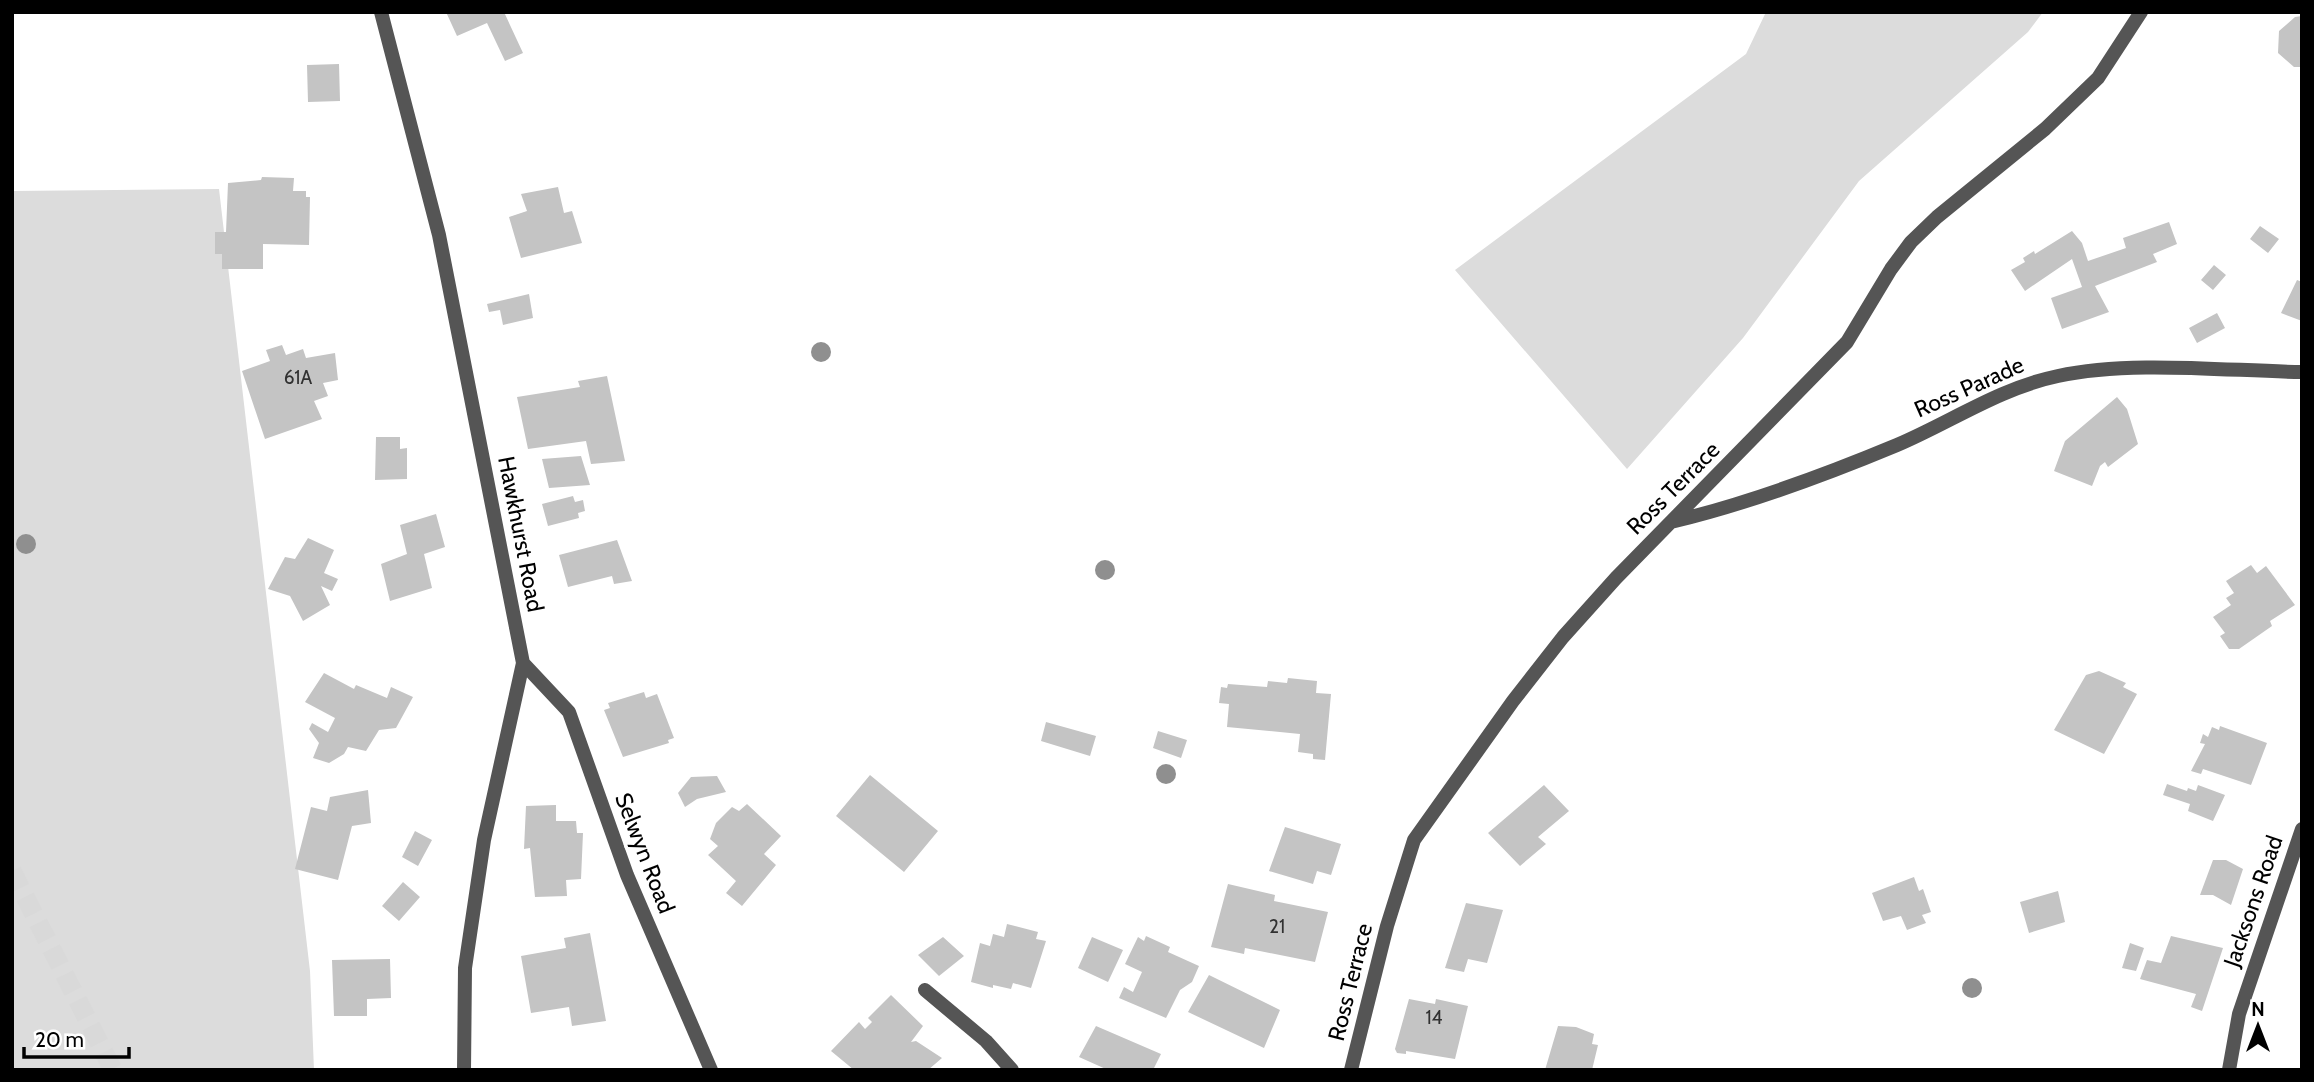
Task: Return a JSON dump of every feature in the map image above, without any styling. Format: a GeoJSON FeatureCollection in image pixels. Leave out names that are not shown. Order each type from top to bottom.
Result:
{"type":"FeatureCollection","features":[{"type":"Feature","properties":{"kind":"street","name":"Hawkhurst Road"},"geometry":{"type":"LineString","coordinates":[[381,12],[439,235],[523,663],[484,840],[465,968],[464,1070]]}},
{"type":"Feature","properties":{"kind":"street","name":"Ross Terrace"},"geometry":{"type":"LineString","coordinates":[[1351,1070],[1387,926],[1414,840],[1563,636],[1670,522],[1847,342],[1891,269],[1912,242],[1937,217],[2045,129],[2098,78],[2141,12]]}},
{"type":"Feature","properties":{"kind":"street","name":"Ross Parade"},"geometry":{"type":"LineString","coordinates":[[1670,522],[1717,511],[1897,445],[2014,389],[2056,376],[2120,369],[2302,372]]}},
{"type":"Feature","properties":{"kind":"street","name":"Selwyn Road"},"geometry":{"type":"LineString","coordinates":[[523,663],[569,712],[627,875],[711,1070]]}},
{"type":"Feature","properties":{"kind":"street","name":"Jacksons Road"},"geometry":{"type":"LineString","coordinates":[[2229,1070],[2239,1014],[2302,828]]}},
{"type":"Feature","properties":{"kind":"street"},"geometry":{"type":"LineString","coordinates":[[925,990],[986,1041],[1012,1070]]}},
{"type":"Feature","properties":{"kind":"shaded area"},"geometry":{"type":"Polygon","coordinates":[[[1766,12],[2043,12],[2028,32],[1859,181],[1743,338],[1627,469],[1455,270],[1746,54],[1766,12]]]}},
{"type":"Feature","properties":{"kind":"shaded area"},"geometry":{"type":"Polygon","coordinates":[[[219,189],[310,971],[314,1070],[12,1070],[12,191],[219,189]]]}},
{"type":"Feature","properties":{"kind":"building"},"geometry":{"type":"Polygon","coordinates":[[[446,12],[504,12],[523,53],[505,61],[487,23],[457,36],[446,12]]]}},
{"type":"Feature","properties":{"kind":"building"},"geometry":{"type":"Polygon","coordinates":[[[2302,16],[2302,67],[2294,67],[2278,53],[2279,31],[2295,17],[2302,16]]]}},
{"type":"Feature","properties":{"kind":"building"},"geometry":{"type":"Polygon","coordinates":[[[339,64],[340,101],[308,102],[307,65],[339,64]]]}},
{"type":"Feature","properties":{"kind":"building"},"geometry":{"type":"Polygon","coordinates":[[[262,177],[294,178],[293,191],[306,191],[306,197],[310,197],[309,245],[263,244],[263,269],[222,269],[222,254],[215,254],[215,232],[226,232],[228,183],[261,180],[262,177]]]}},
{"type":"Feature","properties":{"kind":"building"},"geometry":{"type":"Polygon","coordinates":[[[558,187],[564,213],[572,211],[582,243],[521,258],[509,217],[527,211],[521,194],[558,187]]]}},
{"type":"Feature","properties":{"kind":"building"},"geometry":{"type":"Polygon","coordinates":[[[2169,222],[2177,244],[2153,254],[2157,262],[2095,286],[2109,312],[2062,329],[2051,298],[2082,287],[2072,259],[2025,291],[2011,270],[2025,262],[2023,258],[2034,251],[2035,254],[2072,231],[2082,243],[2088,261],[2126,248],[2123,238],[2169,222]]]}},
{"type":"Feature","properties":{"kind":"building"},"geometry":{"type":"Polygon","coordinates":[[[2260,226],[2279,239],[2268,253],[2250,239],[2260,226]]]}},
{"type":"Feature","properties":{"kind":"building"},"geometry":{"type":"Polygon","coordinates":[[[2214,265],[2226,275],[2213,290],[2201,280],[2214,265]]]}},
{"type":"Feature","properties":{"kind":"building"},"geometry":{"type":"Polygon","coordinates":[[[2297,280],[2302,282],[2302,321],[2281,313],[2297,280]]]}},
{"type":"Feature","properties":{"kind":"building"},"geometry":{"type":"Polygon","coordinates":[[[529,294],[533,318],[503,325],[500,310],[489,312],[487,304],[529,294]]]}},
{"type":"Feature","properties":{"kind":"building"},"geometry":{"type":"Polygon","coordinates":[[[2217,313],[2225,328],[2197,343],[2189,328],[2217,313]]]}},
{"type":"Feature","properties":{"kind":"building"},"geometry":{"type":"Polygon","coordinates":[[[282,345],[286,355],[303,349],[306,358],[335,353],[338,380],[323,383],[328,396],[314,401],[322,419],[265,439],[242,371],[270,361],[266,350],[282,345]]]}},
{"type":"Feature","properties":{"kind":"building"},"geometry":{"type":"Polygon","coordinates":[[[607,376],[625,461],[591,464],[586,441],[528,449],[517,397],[580,387],[578,381],[607,376]]]}},
{"type":"Feature","properties":{"kind":"building"},"geometry":{"type":"Polygon","coordinates":[[[2117,397],[2127,409],[2138,444],[2108,467],[2105,462],[2100,466],[2092,486],[2054,471],[2065,441],[2117,397]]]}},
{"type":"Feature","properties":{"kind":"building"},"geometry":{"type":"Polygon","coordinates":[[[376,437],[400,437],[400,449],[407,448],[407,479],[375,480],[376,437]]]}},
{"type":"Feature","properties":{"kind":"building"},"geometry":{"type":"Polygon","coordinates":[[[581,456],[590,485],[549,488],[542,459],[581,456]]]}},
{"type":"Feature","properties":{"kind":"building"},"geometry":{"type":"Polygon","coordinates":[[[573,496],[575,502],[583,500],[585,511],[578,513],[579,518],[548,526],[542,504],[573,496]]]}},
{"type":"Feature","properties":{"kind":"building"},"geometry":{"type":"Polygon","coordinates":[[[436,514],[445,547],[424,554],[432,588],[390,601],[381,564],[407,554],[400,525],[436,514]]]}},
{"type":"Feature","properties":{"kind":"building"},"geometry":{"type":"Polygon","coordinates":[[[308,538],[334,550],[324,573],[338,579],[332,591],[321,586],[330,605],[303,621],[290,596],[268,589],[285,557],[295,559],[308,538]]]}},
{"type":"Feature","properties":{"kind":"building"},"geometry":{"type":"Polygon","coordinates":[[[617,540],[632,581],[614,584],[612,576],[568,587],[559,555],[617,540]]]}},
{"type":"Feature","properties":{"kind":"building"},"geometry":{"type":"Polygon","coordinates":[[[2251,565],[2257,573],[2266,566],[2295,605],[2270,621],[2272,626],[2239,649],[2229,649],[2220,636],[2225,633],[2213,617],[2231,605],[2226,598],[2234,593],[2226,581],[2251,565]]]}},
{"type":"Feature","properties":{"kind":"building"},"geometry":{"type":"Polygon","coordinates":[[[2099,671],[2126,683],[2123,687],[2137,694],[2104,754],[2054,730],[2086,675],[2099,671]]]}},
{"type":"Feature","properties":{"kind":"building"},"geometry":{"type":"Polygon","coordinates":[[[324,673],[354,689],[356,685],[387,698],[391,687],[413,697],[396,728],[379,730],[366,751],[348,747],[344,754],[329,763],[313,758],[319,743],[309,729],[312,723],[328,732],[335,718],[305,702],[324,673]]]}},
{"type":"Feature","properties":{"kind":"building"},"geometry":{"type":"Polygon","coordinates":[[[1288,678],[1317,681],[1316,693],[1331,694],[1325,760],[1313,759],[1313,754],[1298,752],[1300,734],[1227,727],[1229,704],[1219,703],[1221,687],[1227,688],[1228,684],[1267,687],[1268,681],[1287,683],[1288,678]]]}},
{"type":"Feature","properties":{"kind":"building"},"geometry":{"type":"Polygon","coordinates":[[[644,692],[646,698],[657,694],[674,738],[668,740],[669,743],[623,757],[604,710],[610,708],[608,703],[644,692]]]}},
{"type":"Feature","properties":{"kind":"building"},"geometry":{"type":"Polygon","coordinates":[[[1046,722],[1096,736],[1090,756],[1041,741],[1046,722]]]}},
{"type":"Feature","properties":{"kind":"building"},"geometry":{"type":"Polygon","coordinates":[[[2220,726],[2267,743],[2251,785],[2203,769],[2201,774],[2191,771],[2205,744],[2200,743],[2203,734],[2208,737],[2212,727],[2219,730],[2220,726]]]}},
{"type":"Feature","properties":{"kind":"building"},"geometry":{"type":"Polygon","coordinates":[[[1158,731],[1187,740],[1181,758],[1153,748],[1158,731]]]}},
{"type":"Feature","properties":{"kind":"building"},"geometry":{"type":"Polygon","coordinates":[[[870,775],[938,831],[904,872],[836,816],[870,775]]]}},
{"type":"Feature","properties":{"kind":"building"},"geometry":{"type":"Polygon","coordinates":[[[717,776],[726,792],[697,799],[685,807],[678,793],[691,777],[717,776]]]}},
{"type":"Feature","properties":{"kind":"building"},"geometry":{"type":"Polygon","coordinates":[[[2167,784],[2187,791],[2188,788],[2196,791],[2198,785],[2225,795],[2213,821],[2188,811],[2190,804],[2163,795],[2167,784]]]}},
{"type":"Feature","properties":{"kind":"building"},"geometry":{"type":"Polygon","coordinates":[[[1544,785],[1569,811],[1538,837],[1546,844],[1520,866],[1488,833],[1544,785]]]}},
{"type":"Feature","properties":{"kind":"building"},"geometry":{"type":"Polygon","coordinates":[[[368,790],[371,823],[352,826],[338,880],[295,869],[311,807],[327,811],[330,797],[368,790]]]}},
{"type":"Feature","properties":{"kind":"building"},"geometry":{"type":"Polygon","coordinates":[[[747,804],[781,836],[764,854],[776,865],[742,906],[726,893],[736,881],[708,855],[718,846],[710,839],[716,823],[732,807],[739,811],[747,804]]]}},
{"type":"Feature","properties":{"kind":"building"},"geometry":{"type":"Polygon","coordinates":[[[556,805],[556,821],[576,821],[577,833],[583,833],[581,879],[566,880],[567,896],[535,897],[530,848],[524,849],[526,806],[556,805]]]}},
{"type":"Feature","properties":{"kind":"building"},"geometry":{"type":"Polygon","coordinates":[[[1285,827],[1341,844],[1331,875],[1317,871],[1313,884],[1269,871],[1285,827]]]}},
{"type":"Feature","properties":{"kind":"building"},"geometry":{"type":"Polygon","coordinates":[[[415,831],[432,840],[418,866],[402,857],[415,831]]]}},
{"type":"Feature","properties":{"kind":"building"},"geometry":{"type":"Polygon","coordinates":[[[2213,860],[2226,860],[2243,869],[2231,905],[2213,895],[2200,895],[2213,860]]]}},
{"type":"Feature","properties":{"kind":"building"},"geometry":{"type":"Polygon","coordinates":[[[1914,877],[1919,891],[1923,889],[1931,912],[1922,915],[1926,923],[1907,930],[1901,916],[1883,921],[1872,893],[1914,877]]]}},
{"type":"Feature","properties":{"kind":"building"},"geometry":{"type":"Polygon","coordinates":[[[403,882],[420,897],[399,921],[382,906],[403,882]]]}},
{"type":"Feature","properties":{"kind":"building"},"geometry":{"type":"Polygon","coordinates":[[[1228,884],[1275,895],[1274,901],[1328,912],[1315,962],[1245,948],[1244,954],[1211,947],[1228,884]]]}},
{"type":"Feature","properties":{"kind":"building"},"geometry":{"type":"Polygon","coordinates":[[[2058,891],[2065,922],[2029,933],[2020,902],[2058,891]]]}},
{"type":"Feature","properties":{"kind":"building"},"geometry":{"type":"Polygon","coordinates":[[[1466,903],[1503,910],[1487,963],[1468,959],[1464,972],[1445,968],[1466,903]]]}},
{"type":"Feature","properties":{"kind":"building"},"geometry":{"type":"Polygon","coordinates":[[[1007,924],[1038,932],[1036,939],[1046,941],[1031,988],[1013,983],[1011,989],[993,985],[993,988],[971,982],[980,943],[990,946],[993,934],[1004,937],[1007,924]]]}},
{"type":"Feature","properties":{"kind":"building"},"geometry":{"type":"Polygon","coordinates":[[[590,933],[606,1021],[572,1026],[569,1007],[531,1013],[521,956],[566,948],[564,938],[590,933]]]}},
{"type":"Feature","properties":{"kind":"building"},"geometry":{"type":"Polygon","coordinates":[[[1146,936],[1170,947],[1168,952],[1199,966],[1192,982],[1180,990],[1166,1018],[1119,998],[1124,987],[1133,992],[1142,972],[1125,964],[1138,937],[1144,941],[1146,936]]]}},
{"type":"Feature","properties":{"kind":"building"},"geometry":{"type":"Polygon","coordinates":[[[2171,936],[2223,948],[2202,1011],[2191,1007],[2196,994],[2140,979],[2147,960],[2161,963],[2171,936]]]}},
{"type":"Feature","properties":{"kind":"building"},"geometry":{"type":"Polygon","coordinates":[[[943,937],[964,956],[939,976],[918,955],[943,937]]]}},
{"type":"Feature","properties":{"kind":"building"},"geometry":{"type":"Polygon","coordinates":[[[1092,937],[1123,950],[1108,982],[1078,968],[1092,937]]]}},
{"type":"Feature","properties":{"kind":"building"},"geometry":{"type":"Polygon","coordinates":[[[2130,943],[2144,948],[2136,971],[2122,968],[2130,943]]]}},
{"type":"Feature","properties":{"kind":"building"},"geometry":{"type":"Polygon","coordinates":[[[390,959],[391,998],[367,999],[367,1016],[334,1016],[332,960],[390,959]]]}},
{"type":"Feature","properties":{"kind":"building"},"geometry":{"type":"Polygon","coordinates":[[[1209,975],[1280,1010],[1264,1048],[1188,1012],[1209,975]]]}},
{"type":"Feature","properties":{"kind":"building"},"geometry":{"type":"Polygon","coordinates":[[[891,995],[923,1026],[911,1042],[916,1041],[942,1058],[928,1070],[854,1070],[831,1051],[859,1022],[865,1029],[872,1022],[868,1018],[891,995]]]}},
{"type":"Feature","properties":{"kind":"building"},"geometry":{"type":"Polygon","coordinates":[[[1409,999],[1435,1004],[1436,999],[1468,1006],[1455,1059],[1406,1051],[1406,1054],[1397,1053],[1395,1049],[1409,999]]]}},
{"type":"Feature","properties":{"kind":"building"},"geometry":{"type":"Polygon","coordinates":[[[1096,1026],[1161,1054],[1153,1070],[1108,1070],[1079,1057],[1096,1026]]]}},
{"type":"Feature","properties":{"kind":"building"},"geometry":{"type":"Polygon","coordinates":[[[1558,1026],[1576,1027],[1594,1034],[1592,1044],[1598,1045],[1592,1070],[1545,1070],[1558,1026]]]}},
{"type":"Feature","properties":{"kind":"tunnel"},"geometry":{"type":"LineString","coordinates":[[12,871],[113,1070]]}}]}
